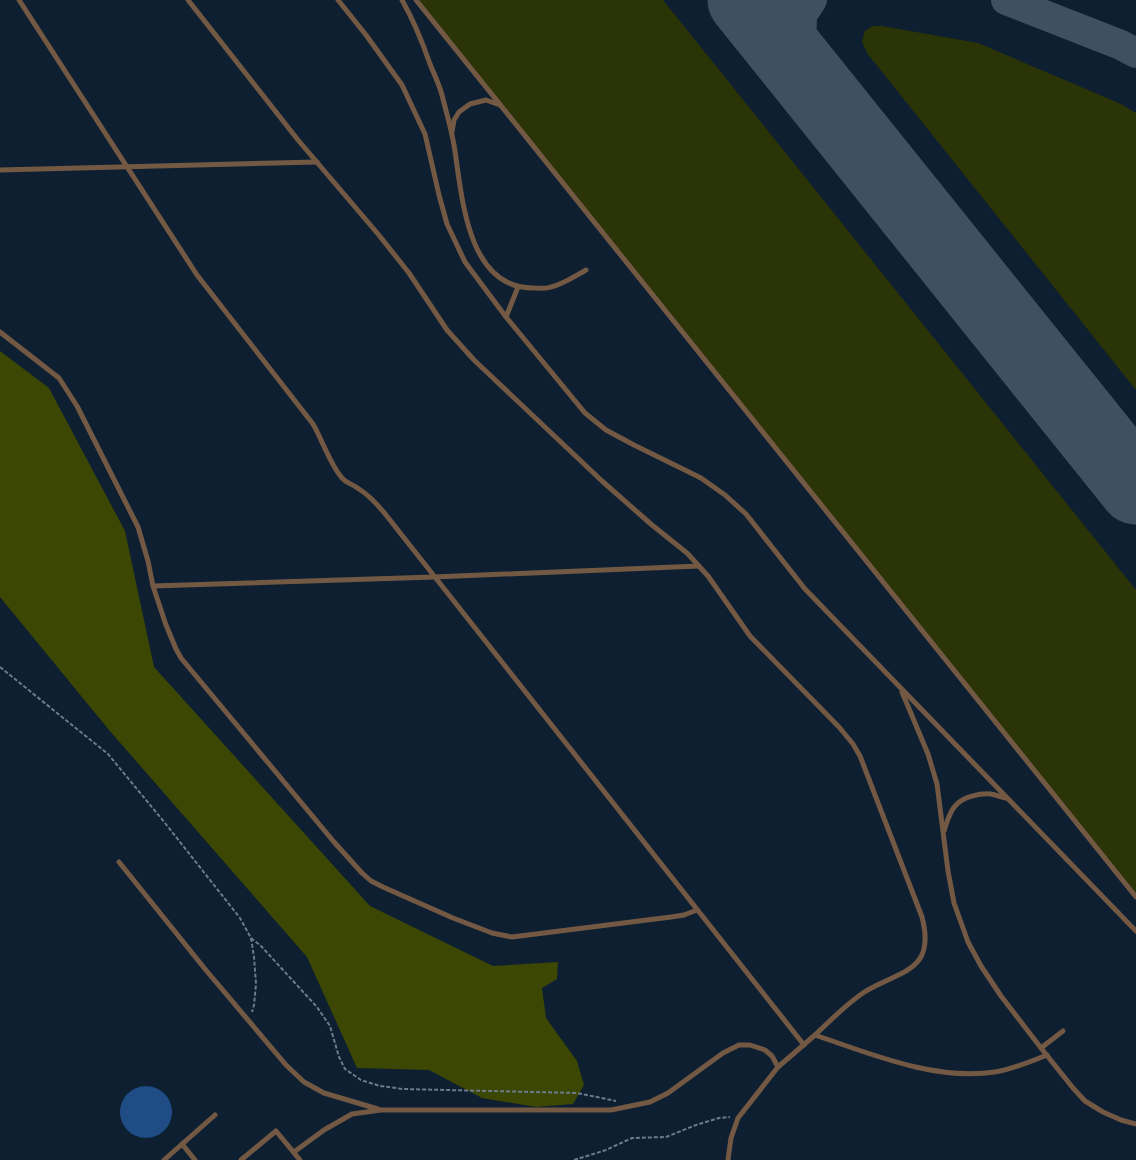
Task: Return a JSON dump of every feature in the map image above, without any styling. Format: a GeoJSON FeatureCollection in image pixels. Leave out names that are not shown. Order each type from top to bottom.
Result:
{"type":"FeatureCollection","features":[{"type":"Feature","properties":{"kind":"lane"},"geometry":{"type":"LineString","coordinates":[[20,0],[197,275],[313,424],[322,438],[335,470],[344,480],[359,489],[372,500],[804,1045]]}},
{"type":"Feature","properties":{"kind":"lane"},"geometry":{"type":"LineString","coordinates":[[188,0],[293,134],[383,239],[409,273],[447,330],[474,360],[602,481],[652,525],[688,553],[708,576],[750,636],[839,727],[853,744],[860,756],[922,917],[926,939],[924,948],[918,962],[903,974],[867,991],[849,1003],[778,1067],[738,1118],[731,1138],[728,1160]]}},
{"type":"Feature","properties":{"kind":"lane"},"geometry":{"type":"LineString","coordinates":[[338,0],[366,35],[402,85],[426,134],[439,195],[447,224],[465,262],[506,317],[585,413],[606,430],[702,478],[725,495],[746,514],[805,589],[1136,931]]}},
{"type":"Feature","properties":{"kind":"lane"},"geometry":{"type":"LineString","coordinates":[[402,0],[414,22],[441,93],[451,134],[464,210],[475,244],[485,264],[498,276],[518,287],[550,288],[568,281],[586,270]]}},
{"type":"Feature","properties":{"kind":"lane"},"geometry":{"type":"LineString","coordinates":[[416,0],[1136,897]]}},
{"type":"Feature","properties":{"kind":"lane"},"geometry":{"type":"LineString","coordinates":[[451,134],[454,120],[460,112],[470,104],[486,100],[500,105]]}},
{"type":"Feature","properties":{"kind":"lane"},"geometry":{"type":"LineString","coordinates":[[0,170],[317,162]]}},
{"type":"Feature","properties":{"kind":"lane"},"geometry":{"type":"LineString","coordinates":[[506,317],[518,287]]}},
{"type":"Feature","properties":{"kind":"lane"},"geometry":{"type":"LineString","coordinates":[[0,332],[59,378],[77,406],[138,527],[148,561],[153,586],[172,639],[186,665],[351,862],[371,881],[453,918],[492,933],[512,937],[672,917],[684,915],[697,910]]}},
{"type":"Feature","properties":{"kind":"lane"},"geometry":{"type":"LineString","coordinates":[[153,586],[434,577],[699,566]]}},
{"type":"Feature","properties":{"kind":"lane"},"geometry":{"type":"LineString","coordinates":[[900,688],[930,762],[937,784],[954,903],[968,942],[980,966],[1041,1048],[1085,1101],[1103,1112],[1121,1120],[1136,1124]]}},
{"type":"Feature","properties":{"kind":"lane"},"geometry":{"type":"LineString","coordinates":[[943,833],[949,815],[956,805],[965,799],[991,794],[1007,798]]}},
{"type":"Feature","properties":{"kind":"lane"},"geometry":{"type":"LineString","coordinates":[[119,862],[286,1065],[304,1082],[324,1093],[381,1110]]}},
{"type":"Feature","properties":{"kind":"lane"},"geometry":{"type":"LineString","coordinates":[[1041,1048],[1063,1031]]}},
{"type":"Feature","properties":{"kind":"lane"},"geometry":{"type":"LineString","coordinates":[[815,1035],[902,1065],[950,1072],[994,1072],[1026,1064],[1047,1055]]}},
{"type":"Feature","properties":{"kind":"lane"},"geometry":{"type":"LineString","coordinates":[[294,1152],[324,1130],[352,1114],[381,1110],[611,1110],[650,1102],[668,1093],[723,1053],[740,1045],[750,1044],[765,1050],[772,1056],[778,1067]]}},
{"type":"Feature","properties":{"kind":"lane"},"geometry":{"type":"LineString","coordinates":[[164,1160],[215,1115]]}},
{"type":"Feature","properties":{"kind":"lane"},"geometry":{"type":"LineString","coordinates":[[241,1160],[276,1131],[300,1160]]}},
{"type":"Feature","properties":{"kind":"lane"},"geometry":{"type":"LineString","coordinates":[[182,1144],[195,1160]]}},
{"type":"Feature","properties":{"kind":"path"},"geometry":{"type":"LineString","coordinates":[[0,667],[108,754],[240,918],[251,938],[254,958],[256,984],[254,1005],[250,1020]]}},
{"type":"Feature","properties":{"kind":"path"},"geometry":{"type":"LineString","coordinates":[[251,938],[261,946],[317,1007],[330,1026],[339,1057],[345,1068],[360,1080],[380,1086],[403,1089],[577,1093],[617,1101]]}},
{"type":"Feature","properties":{"kind":"path"},"geometry":{"type":"LineString","coordinates":[[574,1160],[606,1150],[632,1138],[666,1137],[719,1118],[738,1118]]}},
{"type":"Feature","properties":{"kind":"green space"},"geometry":{"type":"Polygon","coordinates":[[[416,0],[663,0],[1136,590],[1136,897],[416,0]]]}},
{"type":"Feature","properties":{"kind":"green space"},"geometry":{"type":"Polygon","coordinates":[[[872,26],[882,26],[978,43],[1121,104],[1136,113],[1136,390],[867,53],[862,41],[865,31],[872,26]]]}},
{"type":"Feature","properties":{"kind":"green space"},"geometry":{"type":"Polygon","coordinates":[[[0,351],[49,388],[125,531],[154,667],[370,906],[493,966],[558,962],[557,979],[542,988],[546,1018],[577,1061],[584,1085],[573,1104],[536,1107],[482,1098],[429,1070],[357,1068],[307,957],[109,730],[0,597],[0,351]]]}},
{"type":"Feature","properties":{"kind":"water"},"geometry":{"type":"Polygon","coordinates":[[[146,1086],[160,1090],[168,1098],[172,1112],[168,1126],[160,1134],[146,1138],[132,1134],[124,1126],[120,1112],[124,1098],[132,1090],[146,1086]]]}},
{"type":"Feature","properties":{"kind":"taxiway"},"geometry":{"type":"LineString","coordinates":[[807,78],[801,51],[802,15],[812,0]]}},
{"type":"Feature","properties":{"kind":"taxiway"},"geometry":{"type":"LineString","coordinates":[[1006,0],[1121,45],[1136,53]]}},
{"type":"Feature","properties":{"kind":"runway"},"geometry":{"type":"LineString","coordinates":[[745,0],[1136,487]]}}]}
